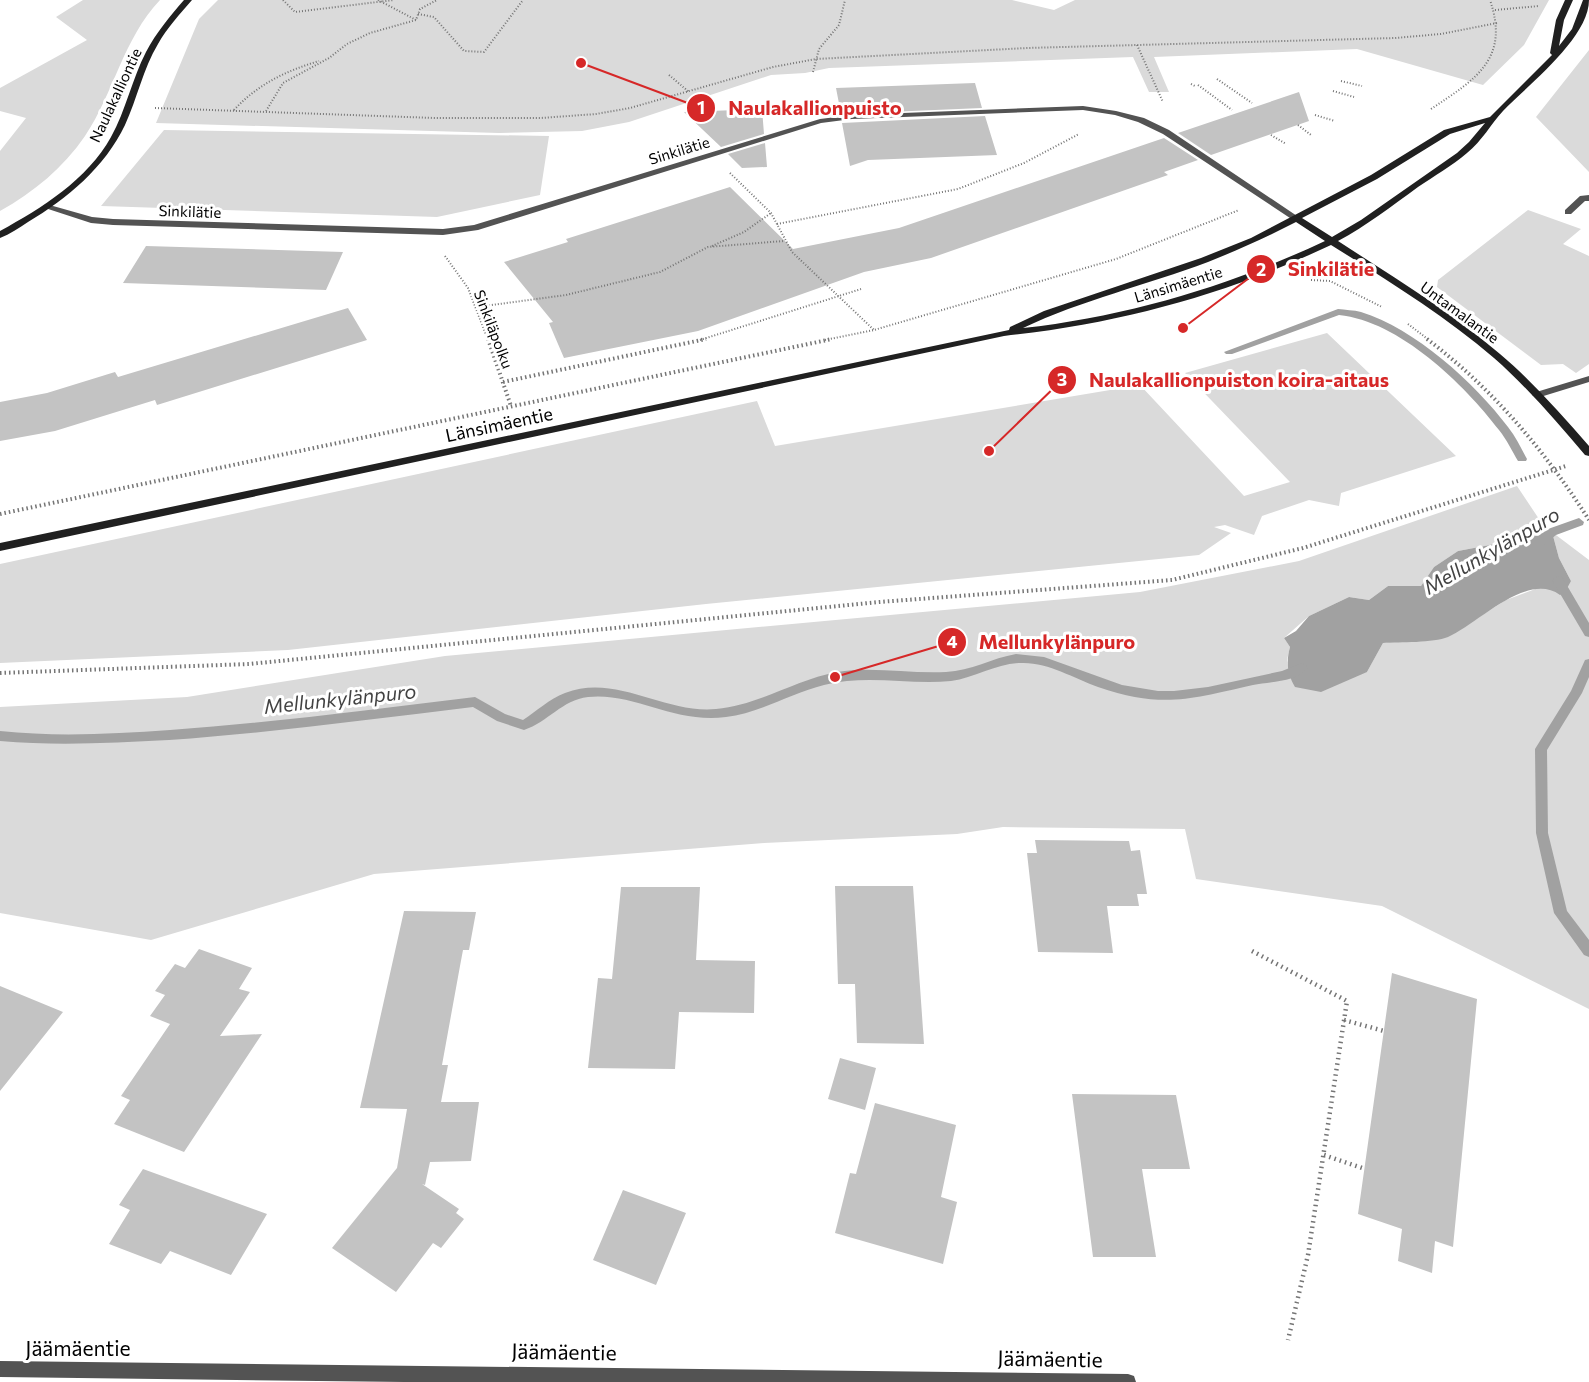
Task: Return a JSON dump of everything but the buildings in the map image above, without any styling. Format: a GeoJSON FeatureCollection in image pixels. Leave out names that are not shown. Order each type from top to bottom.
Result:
{"type":"FeatureCollection","features":[{"type":"Feature","properties":{"kind":"main road","name":"Naulakalliontie"},"geometry":{"type":"LineString","coordinates":[[0,235],[46,207],[76,184],[108,148],[127,108],[146,58],[171,19],[188,0]]}},
{"type":"Feature","properties":{"kind":"main road"},"geometry":{"type":"LineString","coordinates":[[1553,56],[1560,20],[1569,0]]}},
{"type":"Feature","properties":{"kind":"main road","name":"Länsimäentie"},"geometry":{"type":"LineString","coordinates":[[0,547],[1004,333],[1110,320],[1168,305],[1222,287],[1331,241],[1362,223],[1472,144],[1490,119],[1535,77],[1553,56],[1578,24],[1587,0]]}},
{"type":"Feature","properties":{"kind":"main road","name":"Länsimäentie"},"geometry":{"type":"LineString","coordinates":[[1004,333],[1047,313],[1204,260],[1254,240],[1374,177],[1447,132],[1490,119]]}},
{"type":"Feature","properties":{"kind":"main road","name":"Untamalantie"},"geometry":{"type":"LineString","coordinates":[[1296,218],[1454,323],[1496,356],[1537,395],[1589,453]]}},
{"type":"Feature","properties":{"kind":"street","name":"Sinkilätie"},"geometry":{"type":"LineString","coordinates":[[46,207],[91,220],[113,222],[443,232],[475,228],[820,121],[852,117],[1083,108],[1116,112],[1141,120],[1166,132],[1296,218]]}},
{"type":"Feature","properties":{"kind":"street"},"geometry":{"type":"LineString","coordinates":[[1568,212],[1583,198],[1589,198]]}},
{"type":"Feature","properties":{"kind":"street"},"geometry":{"type":"LineString","coordinates":[[1537,395],[1589,379]]}},
{"type":"Feature","properties":{"kind":"street","name":"Jäämäentie"},"geometry":{"type":"LineString","coordinates":[[0,1369],[579,1378],[1128,1382]]}},
{"type":"Feature","properties":{"kind":"path"},"geometry":{"type":"LineString","coordinates":[[283,0],[295,12],[385,3],[394,0]]}},
{"type":"Feature","properties":{"kind":"path"},"geometry":{"type":"LineString","coordinates":[[378,0],[416,20]]}},
{"type":"Feature","properties":{"kind":"path"},"geometry":{"type":"LineString","coordinates":[[416,20],[420,9],[437,0]]}},
{"type":"Feature","properties":{"kind":"path"},"geometry":{"type":"LineString","coordinates":[[418,14],[434,17],[464,51],[484,52],[523,0]]}},
{"type":"Feature","properties":{"kind":"path"},"geometry":{"type":"LineString","coordinates":[[813,72],[819,49],[839,25],[845,0]]}},
{"type":"Feature","properties":{"kind":"path"},"geometry":{"type":"LineString","coordinates":[[1427,112],[1464,87],[1481,70],[1496,46],[1497,23],[1495,10],[1490,0]]}},
{"type":"Feature","properties":{"kind":"path"},"geometry":{"type":"LineString","coordinates":[[1495,10],[1538,6],[1548,8]]}},
{"type":"Feature","properties":{"kind":"path"},"geometry":{"type":"LineString","coordinates":[[266,111],[283,83],[329,58],[347,44],[370,33],[416,20]]}},
{"type":"Feature","properties":{"kind":"path"},"geometry":{"type":"LineString","coordinates":[[151,108],[435,118],[541,118],[619,110],[689,93],[773,67],[816,59],[1137,45],[1395,38],[1442,34],[1497,23]]}},
{"type":"Feature","properties":{"kind":"path"},"geometry":{"type":"LineString","coordinates":[[1137,45],[1164,102]]}},
{"type":"Feature","properties":{"kind":"path"},"geometry":{"type":"LineString","coordinates":[[234,110],[244,97],[264,82],[286,71],[329,58]]}},
{"type":"Feature","properties":{"kind":"path"},"geometry":{"type":"LineString","coordinates":[[669,75],[689,93]]}},
{"type":"Feature","properties":{"kind":"path"},"geometry":{"type":"LineString","coordinates":[[1217,79],[1252,103]]}},
{"type":"Feature","properties":{"kind":"path"},"geometry":{"type":"LineString","coordinates":[[1341,81],[1362,87]]}},
{"type":"Feature","properties":{"kind":"path"},"geometry":{"type":"LineString","coordinates":[[1191,84],[1232,110]]}},
{"type":"Feature","properties":{"kind":"path"},"geometry":{"type":"LineString","coordinates":[[1333,91],[1354,97]]}},
{"type":"Feature","properties":{"kind":"path"},"geometry":{"type":"LineString","coordinates":[[777,224],[958,189],[1024,163],[1116,112]]}},
{"type":"Feature","properties":{"kind":"path"},"geometry":{"type":"LineString","coordinates":[[1315,115],[1335,121]]}},
{"type":"Feature","properties":{"kind":"path"},"geometry":{"type":"LineString","coordinates":[[1298,125],[1311,135]]}},
{"type":"Feature","properties":{"kind":"path"},"geometry":{"type":"LineString","coordinates":[[1271,135],[1286,144]]}},
{"type":"Feature","properties":{"kind":"path"},"geometry":{"type":"LineString","coordinates":[[710,155],[771,213],[784,241],[792,252],[874,330]]}},
{"type":"Feature","properties":{"kind":"path"},"geometry":{"type":"LineString","coordinates":[[0,513],[874,330],[1116,259],[1267,200]]}},
{"type":"Feature","properties":{"kind":"path"},"geometry":{"type":"LineString","coordinates":[[477,307],[566,296],[660,272],[708,247],[744,232],[771,213]]}},
{"type":"Feature","properties":{"kind":"path","name":"Sinkiläpolku"},"geometry":{"type":"LineString","coordinates":[[443,232],[438,246],[468,288],[477,307],[511,406]]}},
{"type":"Feature","properties":{"kind":"path"},"geometry":{"type":"LineString","coordinates":[[708,247],[784,241]]}},
{"type":"Feature","properties":{"kind":"path"},"geometry":{"type":"LineString","coordinates":[[1303,275],[1309,280],[1330,281],[1388,310]]}},
{"type":"Feature","properties":{"kind":"path"},"geometry":{"type":"LineString","coordinates":[[503,382],[702,340],[861,289]]}},
{"type":"Feature","properties":{"kind":"path"},"geometry":{"type":"LineString","coordinates":[[1404,322],[1444,351],[1498,400],[1553,468],[1589,520]]}},
{"type":"Feature","properties":{"kind":"path"},"geometry":{"type":"LineString","coordinates":[[0,673],[249,664],[879,602],[1172,580],[1303,548],[1397,520],[1553,468]]}},
{"type":"Feature","properties":{"kind":"path"},"geometry":{"type":"LineString","coordinates":[[1252,951],[1347,1001],[1308,1255],[1288,1340]]}},
{"type":"Feature","properties":{"kind":"path"},"geometry":{"type":"LineString","coordinates":[[1344,1020],[1384,1031]]}},
{"type":"Feature","properties":{"kind":"path"},"geometry":{"type":"LineString","coordinates":[[1324,1155],[1365,1169]]}},
{"type":"Feature","properties":{"kind":"shaded area"},"geometry":{"type":"Polygon","coordinates":[[[83,0],[160,0],[147,15],[137,32],[104,102],[76,148],[47,178],[25,196],[0,211],[0,151],[26,118],[0,111],[0,88],[87,40],[56,17],[83,0]]]}},
{"type":"Feature","properties":{"kind":"shaded area"},"geometry":{"type":"Polygon","coordinates":[[[218,0],[1012,0],[1054,10],[1075,0],[1549,0],[1524,45],[1483,85],[1357,49],[1154,57],[1169,92],[1149,92],[1133,57],[829,68],[805,73],[771,75],[629,122],[582,131],[499,133],[156,123],[199,19],[218,0]]]}},
{"type":"Feature","properties":{"kind":"shaded area"},"geometry":{"type":"Polygon","coordinates":[[[1589,50],[1589,172],[1536,117],[1589,50]]]}},
{"type":"Feature","properties":{"kind":"shaded area"},"geometry":{"type":"Polygon","coordinates":[[[164,130],[549,136],[540,195],[437,217],[101,206],[164,130]]]}},
{"type":"Feature","properties":{"kind":"shaded area"},"geometry":{"type":"Polygon","coordinates":[[[1528,210],[1581,229],[1563,244],[1589,256],[1589,364],[1576,373],[1563,364],[1541,365],[1437,287],[1438,280],[1528,210]]]}},
{"type":"Feature","properties":{"kind":"shaded area"},"geometry":{"type":"Polygon","coordinates":[[[1327,333],[1456,456],[1341,493],[1339,506],[1309,500],[1262,516],[1254,535],[1225,525],[1214,527],[1231,533],[1199,555],[706,604],[288,650],[0,663],[0,564],[757,401],[775,446],[1140,385],[1244,496],[1290,482],[1185,373],[1327,333]]]}},
{"type":"Feature","properties":{"kind":"shaded area"},"geometry":{"type":"Polygon","coordinates":[[[1517,486],[1545,528],[1490,545],[1458,551],[1434,567],[1421,586],[1388,586],[1369,600],[1349,597],[1309,616],[1284,638],[1290,647],[1287,660],[1289,676],[1367,672],[1383,643],[1447,637],[1506,600],[1538,588],[1552,589],[1571,581],[1559,558],[1552,532],[1589,560],[1589,1009],[1382,906],[1196,879],[1185,829],[1003,827],[957,834],[764,843],[374,874],[151,940],[0,913],[0,707],[187,697],[445,656],[1140,592],[1299,561],[1517,486]]]}},
{"type":"Feature","properties":{"kind":"water"},"geometry":{"type":"Polygon","coordinates":[[[1545,528],[1552,532],[1559,558],[1571,581],[1565,592],[1560,595],[1547,589],[1518,594],[1448,637],[1425,641],[1383,643],[1367,672],[1321,692],[1295,687],[1288,667],[1290,647],[1284,638],[1296,631],[1309,616],[1349,597],[1369,600],[1388,586],[1421,586],[1434,567],[1458,551],[1490,545],[1545,528]]]}},
{"type":"Feature","properties":{"kind":"waterway"},"geometry":{"type":"LineString","coordinates":[[1229,352],[1338,312],[1358,314],[1380,322],[1426,353],[1470,391],[1503,428],[1522,459]]}},
{"type":"Feature","properties":{"kind":"waterway","name":"Mellunkylänpuro"},"geometry":{"type":"LineString","coordinates":[[1540,542],[1552,532],[1579,522]]}},
{"type":"Feature","properties":{"kind":"waterway"},"geometry":{"type":"LineString","coordinates":[[1558,580],[1589,633]]}},
{"type":"Feature","properties":{"kind":"waterway","name":"Mellunkylänpuro"},"geometry":{"type":"LineString","coordinates":[[0,736],[100,738],[194,733],[475,702],[501,718],[524,725],[565,698],[588,692],[624,695],[676,710],[712,714],[760,704],[837,677],[869,674],[948,677],[971,673],[1016,658],[1044,661],[1122,690],[1158,696],[1208,691],[1282,676],[1302,667]]}},
{"type":"Feature","properties":{"kind":"waterway"},"geometry":{"type":"LineString","coordinates":[[1589,663],[1576,693],[1541,749],[1542,833],[1561,913],[1589,951]]}},
{"type":"Feature","properties":{"kind":"place","name":"Naulakallionpuisto"},"geometry":{"type":"Point","coordinates":[581,63]}},
{"type":"Feature","properties":{"kind":"place","name":"Sinkilätie"},"geometry":{"type":"Point","coordinates":[1183,328]}},
{"type":"Feature","properties":{"kind":"place","name":"Naulakallionpuiston koira-aitaus"},"geometry":{"type":"Point","coordinates":[989,451]}},
{"type":"Feature","properties":{"kind":"place","name":"Mellunkylänpuro"},"geometry":{"type":"Point","coordinates":[835,677]}}]}
